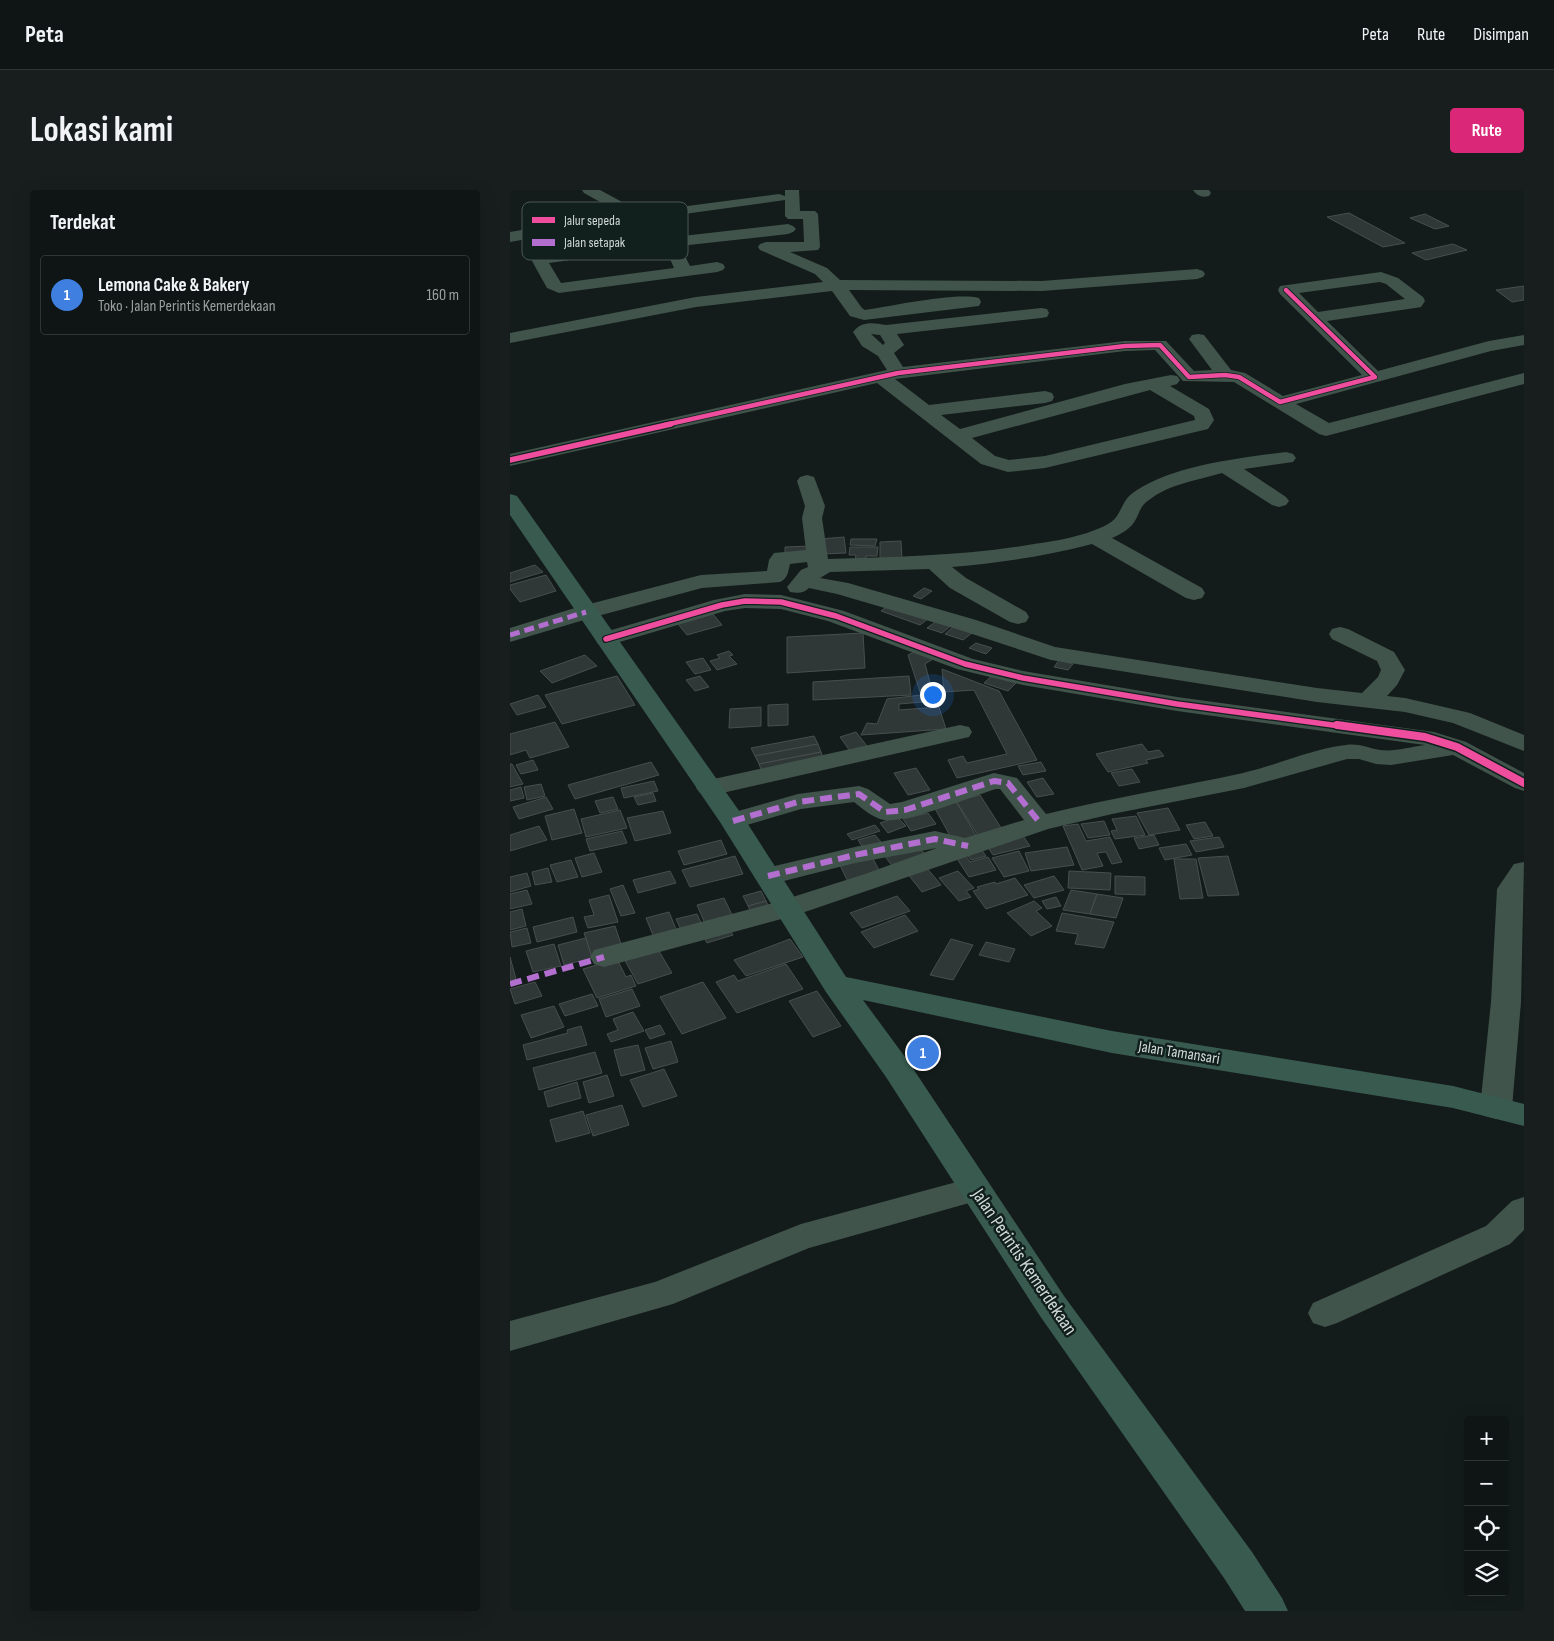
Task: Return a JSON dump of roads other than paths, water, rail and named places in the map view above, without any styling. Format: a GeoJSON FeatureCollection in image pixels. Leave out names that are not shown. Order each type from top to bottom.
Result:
{"type":"FeatureCollection","features":[{"type":"Feature","properties":{"kind":"main road"},"geometry":{"type":"LineString","coordinates":[[510,500],[605,638]]}},
{"type":"Feature","properties":{"kind":"main road","name":"Jalan Perintis Kemerdekaan"},"geometry":{"type":"LineString","coordinates":[[605,638],[641,686],[733,821],[768,876],[786,909],[836,985],[897,1069],[1052,1306],[1268,1611]]}},
{"type":"Feature","properties":{"kind":"main road","name":"Jalan Tamansari"},"geometry":{"type":"LineString","coordinates":[[836,985],[1112,1042],[1453,1097],[1510,1112]]}},
{"type":"Feature","properties":{"kind":"street"},"geometry":{"type":"LineString","coordinates":[[589,190],[607,202]]}},
{"type":"Feature","properties":{"kind":"street"},"geometry":{"type":"LineString","coordinates":[[688,211],[751,202],[786,194],[792,216],[810,214],[812,247],[766,246],[820,271],[837,285],[851,308],[864,315],[942,304],[1044,297],[1047,294],[1042,286]]}},
{"type":"Feature","properties":{"kind":"street"},"geometry":{"type":"LineString","coordinates":[[751,202],[769,231]]}},
{"type":"Feature","properties":{"kind":"street"},"geometry":{"type":"LineString","coordinates":[[688,240],[792,229]]}},
{"type":"Feature","properties":{"kind":"street"},"geometry":{"type":"LineString","coordinates":[[543,260],[540,261],[550,282],[559,288],[717,267]]}},
{"type":"Feature","properties":{"kind":"street"},"geometry":{"type":"LineString","coordinates":[[679,260],[684,271]]}},
{"type":"Feature","properties":{"kind":"street"},"geometry":{"type":"LineString","coordinates":[[510,338],[696,302],[837,285],[1042,286],[1197,274]]}},
{"type":"Feature","properties":{"kind":"street"},"geometry":{"type":"LineString","coordinates":[[1314,318],[1417,302],[1392,282],[1380,277],[1286,290],[1358,363],[1375,377]]}},
{"type":"Feature","properties":{"kind":"street"},"geometry":{"type":"LineString","coordinates":[[884,352],[875,349],[866,342],[862,332],[868,328],[886,330],[1041,314]]}},
{"type":"Feature","properties":{"kind":"street"},"geometry":{"type":"LineString","coordinates":[[884,352],[895,345],[886,330]]}},
{"type":"Feature","properties":{"kind":"street"},"geometry":{"type":"LineString","coordinates":[[1198,339],[1225,375]]}},
{"type":"Feature","properties":{"kind":"street"},"geometry":{"type":"LineString","coordinates":[[1280,402],[1489,346],[1524,340]]}},
{"type":"Feature","properties":{"kind":"street"},"geometry":{"type":"LineString","coordinates":[[510,460],[889,375],[1153,344],[1164,347],[1188,377]]}},
{"type":"Feature","properties":{"kind":"street"},"geometry":{"type":"LineString","coordinates":[[884,352],[889,375],[925,411],[994,462],[1008,466],[1028,465],[1201,425],[1205,420],[1202,413],[1154,384]]}},
{"type":"Feature","properties":{"kind":"street"},"geometry":{"type":"LineString","coordinates":[[925,411],[1131,388],[1188,377],[1225,375],[1244,378],[1326,430],[1524,378]]}},
{"type":"Feature","properties":{"kind":"street"},"geometry":{"type":"LineString","coordinates":[[957,436],[1131,388]]}},
{"type":"Feature","properties":{"kind":"street"},"geometry":{"type":"LineString","coordinates":[[605,638],[722,605],[745,601],[801,582],[841,565],[934,562],[1001,556],[1060,546],[1095,537],[1114,529],[1126,519],[1132,504],[1142,494],[1162,484],[1225,466],[1286,458]]}},
{"type":"Feature","properties":{"kind":"street"},"geometry":{"type":"LineString","coordinates":[[1225,466],[1279,501]]}},
{"type":"Feature","properties":{"kind":"street"},"geometry":{"type":"LineString","coordinates":[[801,582],[815,506],[807,481]]}},
{"type":"Feature","properties":{"kind":"street"},"geometry":{"type":"LineString","coordinates":[[1095,537],[1194,593]]}},
{"type":"Feature","properties":{"kind":"street"},"geometry":{"type":"LineString","coordinates":[[510,635],[701,582],[772,577],[778,575],[782,558],[801,582],[836,616],[964,664],[1023,678],[1177,704],[1426,737],[1457,747],[1524,783]]}},
{"type":"Feature","properties":{"kind":"street"},"geometry":{"type":"LineString","coordinates":[[934,562],[958,583],[1018,617]]}},
{"type":"Feature","properties":{"kind":"street"},"geometry":{"type":"LineString","coordinates":[[801,582],[840,588],[1051,653],[1317,695],[1405,705],[1461,718],[1524,744]]}},
{"type":"Feature","properties":{"kind":"street"},"geometry":{"type":"LineString","coordinates":[[1340,634],[1386,657],[1393,670],[1389,680],[1369,700]]}},
{"type":"Feature","properties":{"kind":"street"},"geometry":{"type":"LineString","coordinates":[[709,788],[960,732]]}},
{"type":"Feature","properties":{"kind":"street"},"geometry":{"type":"LineString","coordinates":[[604,957],[786,909],[1040,823],[1112,806],[1244,780],[1285,770],[1326,756],[1361,752],[1376,757],[1390,758],[1457,747]]}},
{"type":"Feature","properties":{"kind":"street"},"geometry":{"type":"LineString","coordinates":[[733,821],[798,802],[859,794],[886,812],[905,810],[994,781],[1008,783],[1040,823]]}},
{"type":"Feature","properties":{"kind":"street"},"geometry":{"type":"LineString","coordinates":[[768,876],[855,855],[935,839],[968,846]]}},
{"type":"Feature","properties":{"kind":"street"},"geometry":{"type":"LineString","coordinates":[[1510,1112],[1506,1002],[1511,889],[1524,870]]}},
{"type":"Feature","properties":{"kind":"street"},"geometry":{"type":"LineString","coordinates":[[510,1336],[661,1294],[801,1237],[975,1189]]}},
{"type":"Feature","properties":{"kind":"street"},"geometry":{"type":"LineString","coordinates":[[1325,1313],[1498,1235],[1524,1210]]}},
{"type":"Feature","properties":{"kind":"place","name":"Lemona Cake & Bakery"},"geometry":{"type":"Point","coordinates":[923,1053]}}]}
